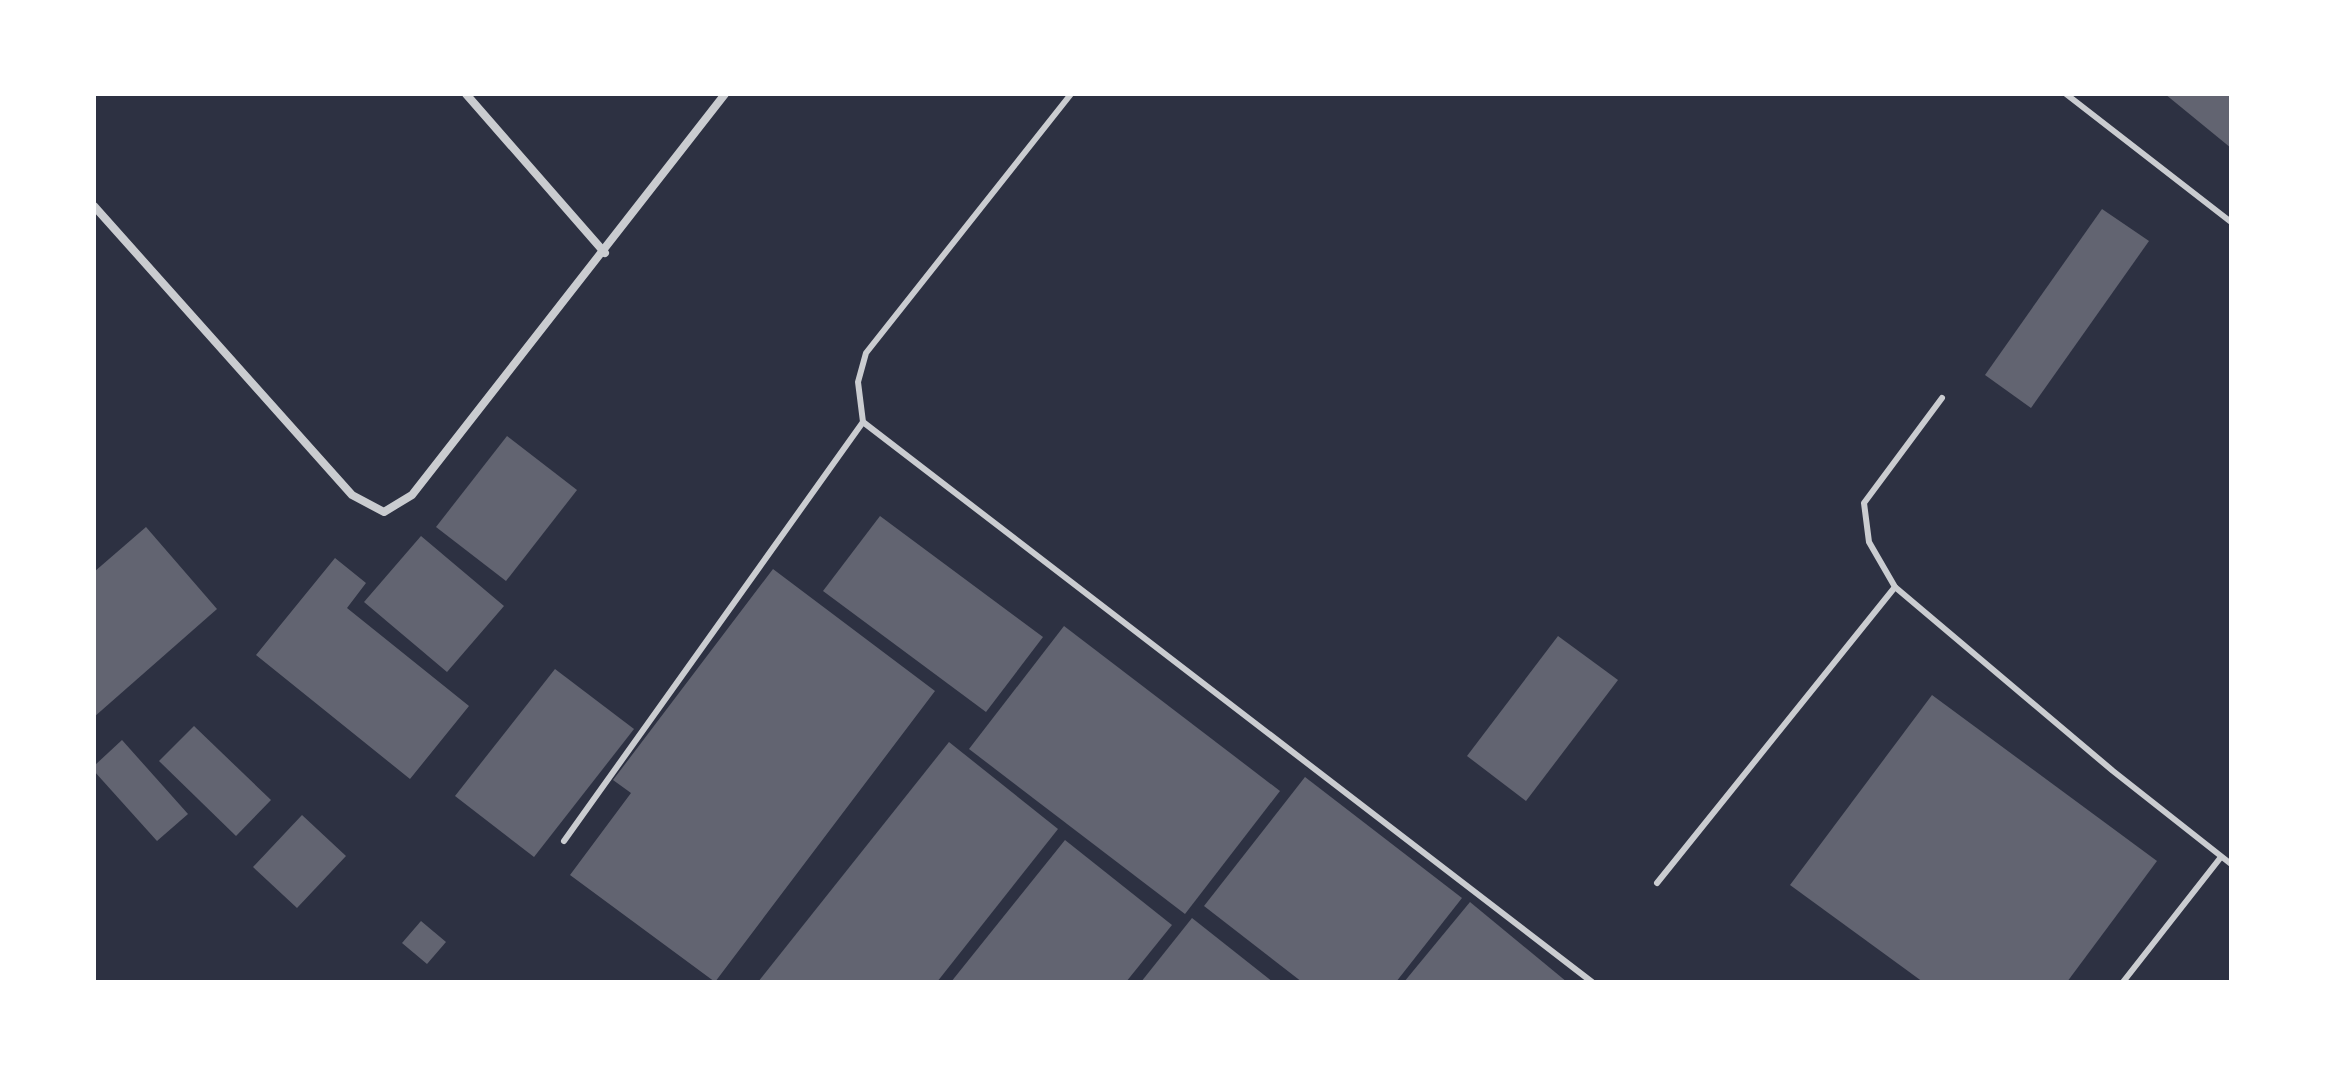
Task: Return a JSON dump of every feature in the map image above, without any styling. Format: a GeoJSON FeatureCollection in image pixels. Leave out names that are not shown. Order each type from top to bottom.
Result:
{"type":"FeatureCollection","features":[{"type":"Feature","properties":{"kind":"street"},"geometry":{"type":"LineString","coordinates":[[466,94],[605,253]]}},
{"type":"Feature","properties":{"kind":"street"},"geometry":{"type":"LineString","coordinates":[[94,206],[352,495],[384,512],[412,495],[605,253],[725,94]]}},
{"type":"Feature","properties":{"kind":"lane"},"geometry":{"type":"LineString","coordinates":[[564,841],[863,422],[858,382],[866,353],[1071,94]]}},
{"type":"Feature","properties":{"kind":"lane"},"geometry":{"type":"LineString","coordinates":[[2066,94],[2231,222]]}},
{"type":"Feature","properties":{"kind":"lane"},"geometry":{"type":"LineString","coordinates":[[1942,398],[1864,503],[1869,542],[1895,587],[2113,771],[2231,864]]}},
{"type":"Feature","properties":{"kind":"lane"},"geometry":{"type":"LineString","coordinates":[[863,422],[1592,982]]}},
{"type":"Feature","properties":{"kind":"lane"},"geometry":{"type":"LineString","coordinates":[[1657,883],[1895,587]]}},
{"type":"Feature","properties":{"kind":"lane"},"geometry":{"type":"LineString","coordinates":[[2123,982],[2221,857]]}},
{"type":"Feature","properties":{"kind":"building"},"geometry":{"type":"Polygon","coordinates":[[[2165,94],[2231,94],[2231,148],[2165,94]]]}},
{"type":"Feature","properties":{"kind":"building"},"geometry":{"type":"Polygon","coordinates":[[[2102,209],[2149,241],[2031,408],[1985,375],[2102,209]]]}},
{"type":"Feature","properties":{"kind":"building"},"geometry":{"type":"Polygon","coordinates":[[[507,436],[577,490],[506,581],[436,527],[507,436]]]}},
{"type":"Feature","properties":{"kind":"building"},"geometry":{"type":"Polygon","coordinates":[[[880,516],[1043,637],[986,712],[823,591],[880,516]]]}},
{"type":"Feature","properties":{"kind":"building"},"geometry":{"type":"Polygon","coordinates":[[[146,527],[217,609],[94,717],[94,572],[146,527]]]}},
{"type":"Feature","properties":{"kind":"building"},"geometry":{"type":"Polygon","coordinates":[[[421,536],[504,606],[447,672],[364,602],[421,536]]]}},
{"type":"Feature","properties":{"kind":"building"},"geometry":{"type":"Polygon","coordinates":[[[335,558],[366,583],[347,608],[469,706],[410,779],[256,655],[335,558]]]}},
{"type":"Feature","properties":{"kind":"building"},"geometry":{"type":"Polygon","coordinates":[[[773,569],[935,691],[715,982],[570,875],[631,793],[613,780],[773,569]]]}},
{"type":"Feature","properties":{"kind":"building"},"geometry":{"type":"Polygon","coordinates":[[[1064,626],[1280,791],[1185,914],[969,749],[1064,626]]]}},
{"type":"Feature","properties":{"kind":"building"},"geometry":{"type":"Polygon","coordinates":[[[1558,636],[1618,680],[1526,801],[1467,756],[1558,636]]]}},
{"type":"Feature","properties":{"kind":"building"},"geometry":{"type":"Polygon","coordinates":[[[555,669],[634,729],[534,857],[455,796],[555,669]]]}},
{"type":"Feature","properties":{"kind":"building"},"geometry":{"type":"Polygon","coordinates":[[[1932,695],[2157,861],[2067,982],[1923,982],[1790,885],[1932,695]]]}},
{"type":"Feature","properties":{"kind":"building"},"geometry":{"type":"Polygon","coordinates":[[[194,726],[271,800],[236,836],[159,761],[194,726]]]}},
{"type":"Feature","properties":{"kind":"building"},"geometry":{"type":"Polygon","coordinates":[[[122,740],[188,814],[157,841],[94,771],[94,766],[122,740]]]}},
{"type":"Feature","properties":{"kind":"building"},"geometry":{"type":"Polygon","coordinates":[[[949,742],[1058,829],[937,982],[758,982],[949,742]]]}},
{"type":"Feature","properties":{"kind":"building"},"geometry":{"type":"Polygon","coordinates":[[[1305,777],[1462,898],[1396,982],[1302,982],[1204,906],[1305,777]]]}},
{"type":"Feature","properties":{"kind":"building"},"geometry":{"type":"Polygon","coordinates":[[[302,815],[346,856],[297,908],[253,867],[302,815]]]}},
{"type":"Feature","properties":{"kind":"building"},"geometry":{"type":"Polygon","coordinates":[[[1065,840],[1172,925],[1126,982],[951,982],[1065,840]]]}},
{"type":"Feature","properties":{"kind":"building"},"geometry":{"type":"Polygon","coordinates":[[[1470,902],[1567,982],[1404,982],[1470,902]]]}},
{"type":"Feature","properties":{"kind":"building"},"geometry":{"type":"Polygon","coordinates":[[[1192,918],[1273,982],[1141,982],[1192,918]]]}},
{"type":"Feature","properties":{"kind":"building"},"geometry":{"type":"Polygon","coordinates":[[[421,921],[446,942],[427,964],[402,943],[421,921]]]}}]}
